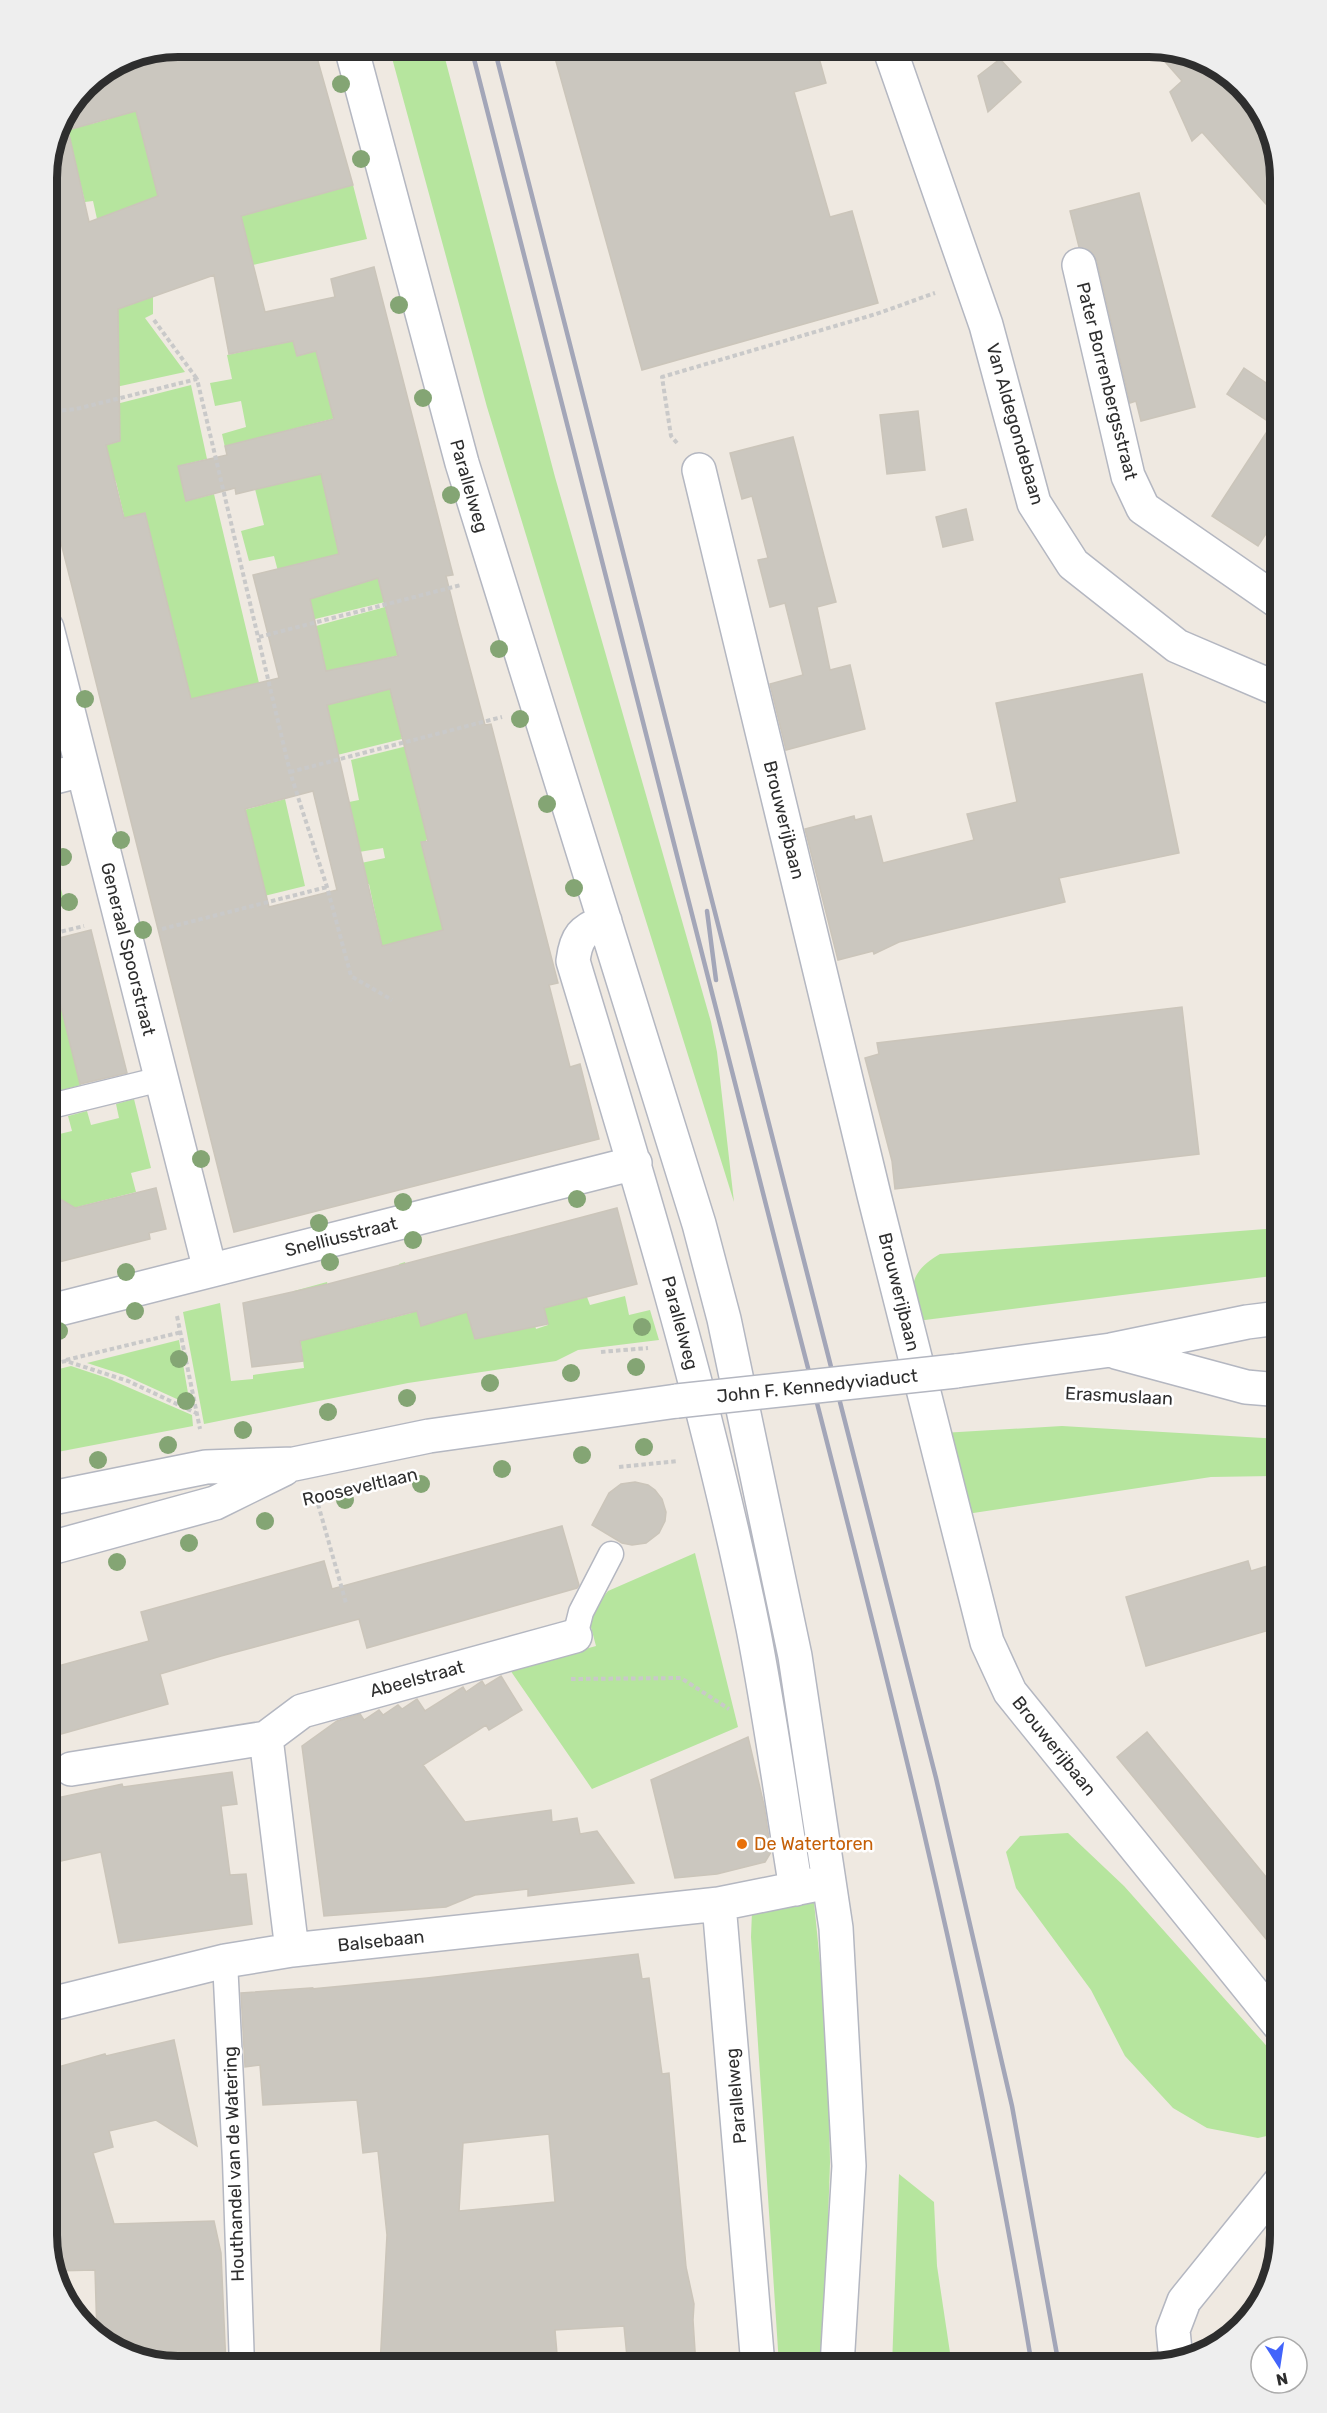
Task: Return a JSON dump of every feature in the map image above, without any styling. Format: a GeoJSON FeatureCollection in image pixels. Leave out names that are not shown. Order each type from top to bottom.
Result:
{"type":"FeatureCollection","features":[{"type":"Feature","properties":{"kind":"street","name":"Parallelweg"},"geometry":{"type":"LineString","coordinates":[[354,57],[390,187],[437,375],[496,576],[699,1224],[724,1319],[795,1656],[836,1928],[849,2166],[838,2356]]}},
{"type":"Feature","properties":{"kind":"street","name":"Van Aldegondebaan"},"geometry":{"type":"LineString","coordinates":[[892,57],[986,325],[1034,503],[1073,564],[1177,646],[1270,685]]}},
{"type":"Feature","properties":{"kind":"street","name":"Pater Borrenbergsstraat"},"geometry":{"type":"LineString","coordinates":[[1079,265],[1128,476],[1143,508],[1270,595]]}},
{"type":"Feature","properties":{"kind":"street","name":"Brouwerijbaan"},"geometry":{"type":"LineString","coordinates":[[699,470],[874,1195],[987,1642],[1010,1692],[1270,2012]]}},
{"type":"Feature","properties":{"kind":"street","name":"Generaal Spoorstraat"},"geometry":{"type":"LineString","coordinates":[[57,669],[210,1270]]}},
{"type":"Feature","properties":{"kind":"street"},"geometry":{"type":"LineString","coordinates":[[57,776],[82,770]]}},
{"type":"Feature","properties":{"kind":"street","name":"Parallelweg"},"geometry":{"type":"LineString","coordinates":[[605,921],[583,932],[575,943],[573,961],[635,1163],[714,1457],[753,1629],[796,1889]]}},
{"type":"Feature","properties":{"kind":"street","name":"Snelliusstraat"},"geometry":{"type":"LineString","coordinates":[[57,1309],[635,1163]]}},
{"type":"Feature","properties":{"kind":"street","name":"Erasmuslaan"},"geometry":{"type":"LineString","coordinates":[[956,1371],[1111,1350],[1270,1319]]}},
{"type":"Feature","properties":{"kind":"street","name":"Erasmuslaan"},"geometry":{"type":"LineString","coordinates":[[1111,1350],[1246,1387],[1270,1389]]}},
{"type":"Feature","properties":{"kind":"street","name":"John F. Kennedyviaduct"},"geometry":{"type":"LineString","coordinates":[[676,1401],[956,1371]]}},
{"type":"Feature","properties":{"kind":"street","name":"Rooseveltlaan"},"geometry":{"type":"LineString","coordinates":[[57,1497],[206,1467],[294,1464],[429,1436],[676,1401]]}},
{"type":"Feature","properties":{"kind":"street","name":"Rooseveltlaan"},"geometry":{"type":"LineString","coordinates":[[57,1546],[214,1503],[294,1464]]}},
{"type":"Feature","properties":{"kind":"street","name":"Abeelstraat"},"geometry":{"type":"LineString","coordinates":[[71,1769],[266,1738],[302,1711],[575,1636]]}},
{"type":"Feature","properties":{"kind":"street"},"geometry":{"type":"LineString","coordinates":[[266,1738],[292,1950]]}},
{"type":"Feature","properties":{"kind":"street"},"geometry":{"type":"LineString","coordinates":[[719,1904],[828,1882]]}},
{"type":"Feature","properties":{"kind":"street","name":"Parallelweg"},"geometry":{"type":"LineString","coordinates":[[719,1904],[757,2356]]}},
{"type":"Feature","properties":{"kind":"street","name":"Balsebaan"},"geometry":{"type":"LineString","coordinates":[[57,2002],[225,1961],[292,1950],[719,1904]]}},
{"type":"Feature","properties":{"kind":"street"},"geometry":{"type":"LineString","coordinates":[[1175,2353],[1173,2330],[1184,2301],[1270,2195]]}},
{"type":"Feature","properties":{"kind":"lane"},"geometry":{"type":"LineString","coordinates":[[57,1105],[161,1079]]}},
{"type":"Feature","properties":{"kind":"lane"},"geometry":{"type":"LineString","coordinates":[[575,1636],[581,1612],[611,1554]]}},
{"type":"Feature","properties":{"kind":"lane","name":"Houthandel van de Watering"},"geometry":{"type":"LineString","coordinates":[[225,1961],[242,2356]]}},
{"type":"Feature","properties":{"kind":"path"},"geometry":{"type":"LineString","coordinates":[[699,470],[671,435],[662,377],[876,314],[970,280]]}},
{"type":"Feature","properties":{"kind":"path"},"geometry":{"type":"LineString","coordinates":[[154,320],[197,379],[290,772],[327,887],[351,976],[392,1000]]}},
{"type":"Feature","properties":{"kind":"path"},"geometry":{"type":"LineString","coordinates":[[57,411],[76,409],[197,379]]}},
{"type":"Feature","properties":{"kind":"path"},"geometry":{"type":"LineString","coordinates":[[259,637],[496,576]]}},
{"type":"Feature","properties":{"kind":"path"},"geometry":{"type":"LineString","coordinates":[[290,772],[537,708]]}},
{"type":"Feature","properties":{"kind":"path"},"geometry":{"type":"LineString","coordinates":[[125,938],[327,887]]}},
{"type":"Feature","properties":{"kind":"path"},"geometry":{"type":"LineString","coordinates":[[168,1281],[182,1332],[201,1436]]}},
{"type":"Feature","properties":{"kind":"path"},"geometry":{"type":"LineString","coordinates":[[57,1362],[182,1332]]}},
{"type":"Feature","properties":{"kind":"path"},"geometry":{"type":"LineString","coordinates":[[601,1352],[685,1344]]}},
{"type":"Feature","properties":{"kind":"path"},"geometry":{"type":"LineString","coordinates":[[66,1360],[128,1381],[197,1413]]}},
{"type":"Feature","properties":{"kind":"path","name":"Erasmuslaan"},"geometry":{"type":"LineString","coordinates":[[1082,1394],[1128,1396]]}},
{"type":"Feature","properties":{"kind":"path"},"geometry":{"type":"LineString","coordinates":[[619,1467],[714,1457]]}},
{"type":"Feature","properties":{"kind":"path","name":"Rooseveltlaan"},"geometry":{"type":"LineString","coordinates":[[305,1499],[316,1496],[346,1603]]}},
{"type":"Feature","properties":{"kind":"path"},"geometry":{"type":"LineString","coordinates":[[563,1678],[681,1678],[729,1709],[733,1723],[769,1715]]}},
{"type":"Feature","properties":{"kind":"green space"},"geometry":{"type":"Polygon","coordinates":[[[392,57],[445,57],[555,477],[711,1022],[717,1052],[734,1202],[558,640],[487,407],[392,57]]]}},
{"type":"Feature","properties":{"kind":"green space"},"geometry":{"type":"Polygon","coordinates":[[[105,81],[287,203],[353,185],[367,239],[253,265],[241,218],[127,208],[97,219],[93,201],[85,202],[79,178],[66,180],[62,145],[73,118],[85,101],[91,124],[109,119],[100,86],[105,81]]]}},
{"type":"Feature","properties":{"kind":"green space"},"geometry":{"type":"Polygon","coordinates":[[[95,284],[153,296],[153,314],[145,318],[185,372],[79,395],[95,284]]]}},
{"type":"Feature","properties":{"kind":"green space"},"geometry":{"type":"Polygon","coordinates":[[[293,341],[347,343],[355,413],[285,431],[355,479],[324,488],[329,509],[374,579],[396,574],[385,602],[307,621],[282,587],[274,556],[249,561],[241,531],[264,525],[255,489],[296,479],[228,461],[222,434],[246,427],[241,401],[215,406],[210,383],[232,379],[227,355],[293,341]]]}},
{"type":"Feature","properties":{"kind":"green space"},"geometry":{"type":"Polygon","coordinates":[[[191,385],[207,459],[178,466],[186,501],[214,494],[259,683],[244,810],[285,799],[305,886],[204,911],[183,668],[176,637],[104,521],[124,516],[116,482],[77,414],[191,385]]]}},
{"type":"Feature","properties":{"kind":"green space"},"geometry":{"type":"Polygon","coordinates":[[[385,607],[395,642],[404,654],[383,659],[387,675],[367,695],[424,680],[399,723],[402,739],[321,759],[324,661],[316,626],[385,607]]]}},
{"type":"Feature","properties":{"kind":"green space"},"geometry":{"type":"Polygon","coordinates":[[[439,738],[436,837],[426,840],[428,870],[440,916],[485,920],[382,946],[369,884],[366,884],[361,863],[385,858],[383,848],[359,852],[353,821],[322,827],[319,817],[349,802],[359,800],[351,760],[439,738]]]}},
{"type":"Feature","properties":{"kind":"green space"},"geometry":{"type":"Polygon","coordinates":[[[57,875],[64,900],[57,902],[57,875]]]}},
{"type":"Feature","properties":{"kind":"green space"},"geometry":{"type":"Polygon","coordinates":[[[57,990],[81,1085],[57,1091],[57,990]]]}},
{"type":"Feature","properties":{"kind":"green space"},"geometry":{"type":"Polygon","coordinates":[[[134,1099],[151,1168],[131,1173],[136,1192],[62,1211],[57,1197],[57,1135],[72,1131],[68,1116],[87,1111],[91,1125],[119,1118],[116,1104],[134,1099]]]}},
{"type":"Feature","properties":{"kind":"green space"},"geometry":{"type":"Polygon","coordinates":[[[1270,1229],[1270,1276],[917,1321],[913,1299],[914,1282],[922,1268],[940,1254],[1270,1229]]]}},
{"type":"Feature","properties":{"kind":"green space"},"geometry":{"type":"Polygon","coordinates":[[[405,1262],[421,1326],[465,1304],[475,1339],[502,1333],[528,1300],[536,1329],[548,1325],[538,1282],[587,1297],[590,1305],[625,1296],[629,1315],[650,1310],[659,1340],[578,1350],[556,1361],[408,1383],[204,1424],[183,1312],[220,1303],[231,1381],[253,1379],[253,1375],[304,1368],[294,1291],[327,1282],[340,1331],[411,1313],[399,1264],[405,1262]]]}},
{"type":"Feature","properties":{"kind":"green space"},"geometry":{"type":"Polygon","coordinates":[[[179,1340],[190,1405],[124,1375],[87,1363],[179,1340]]]}},
{"type":"Feature","properties":{"kind":"green space"},"geometry":{"type":"Polygon","coordinates":[[[71,1366],[107,1378],[192,1415],[193,1426],[57,1452],[57,1370],[71,1366]]]}},
{"type":"Feature","properties":{"kind":"green space"},"geometry":{"type":"Polygon","coordinates":[[[1062,1426],[1270,1438],[1270,1476],[1211,1477],[960,1515],[942,1433],[1062,1426]]]}},
{"type":"Feature","properties":{"kind":"green space"},"geometry":{"type":"Polygon","coordinates":[[[695,1553],[738,1727],[592,1789],[510,1670],[596,1646],[588,1616],[608,1591],[695,1553]]]}},
{"type":"Feature","properties":{"kind":"green space"},"geometry":{"type":"Polygon","coordinates":[[[1068,1833],[1124,1886],[1270,2050],[1270,2135],[1258,2138],[1207,2128],[1173,2108],[1125,2056],[1091,1990],[1016,1888],[1006,1852],[1020,1836],[1068,1833]]]}},
{"type":"Feature","properties":{"kind":"green space"},"geometry":{"type":"Polygon","coordinates":[[[814,1902],[828,2044],[830,2163],[823,2356],[778,2356],[751,1937],[752,1911],[814,1902]]]}},
{"type":"Feature","properties":{"kind":"green space"},"geometry":{"type":"Polygon","coordinates":[[[899,2174],[934,2202],[937,2266],[950,2356],[892,2356],[899,2174]]]}},
{"type":"Feature","properties":{"kind":"building"},"geometry":{"type":"Polygon","coordinates":[[[170,57],[317,57],[353,185],[241,216],[265,312],[335,297],[331,279],[374,267],[453,575],[446,576],[458,624],[485,725],[491,724],[558,983],[549,985],[570,1067],[580,1064],[599,1139],[234,1232],[57,527],[57,170],[66,132],[77,111],[104,82],[132,66],[170,57]],[[136,111],[68,130],[89,222],[158,196],[136,111]],[[214,275],[118,309],[120,441],[106,445],[124,518],[145,513],[191,699],[279,678],[253,575],[339,554],[321,474],[236,494],[235,488],[186,501],[178,466],[227,455],[225,446],[334,419],[316,351],[297,356],[293,341],[229,354],[214,275]],[[378,578],[310,599],[326,671],[398,656],[378,578]],[[390,689],[327,705],[382,946],[443,930],[421,842],[428,841],[390,689]],[[313,791],[245,809],[269,907],[337,890],[313,791]]]}},
{"type":"Feature","properties":{"kind":"building"},"geometry":{"type":"Polygon","coordinates":[[[555,57],[819,57],[826,83],[794,92],[830,217],[852,211],[878,303],[642,370],[555,57]]]}},
{"type":"Feature","properties":{"kind":"building"},"geometry":{"type":"Polygon","coordinates":[[[1161,58],[1180,61],[1209,73],[1223,82],[1245,104],[1261,132],[1268,155],[1270,209],[1202,132],[1192,141],[1170,92],[1182,81],[1161,58]]]}},
{"type":"Feature","properties":{"kind":"building"},"geometry":{"type":"Polygon","coordinates":[[[1000,59],[1021,82],[988,112],[978,76],[1000,59]]]}},
{"type":"Feature","properties":{"kind":"building"},"geometry":{"type":"Polygon","coordinates":[[[1139,193],[1195,407],[1141,421],[1136,401],[1130,403],[1097,261],[1092,252],[1079,247],[1070,211],[1139,193]]]}},
{"type":"Feature","properties":{"kind":"building"},"geometry":{"type":"Polygon","coordinates":[[[1244,368],[1270,386],[1270,423],[1227,394],[1244,368]]]}},
{"type":"Feature","properties":{"kind":"building"},"geometry":{"type":"Polygon","coordinates":[[[918,411],[925,470],[887,474],[880,415],[918,411]]]}},
{"type":"Feature","properties":{"kind":"building"},"geometry":{"type":"Polygon","coordinates":[[[1270,427],[1270,530],[1258,546],[1212,516],[1270,427]]]}},
{"type":"Feature","properties":{"kind":"building"},"geometry":{"type":"Polygon","coordinates":[[[793,437],[836,602],[817,607],[830,670],[850,665],[865,729],[786,750],[770,684],[803,675],[785,603],[770,607],[758,560],[768,558],[752,496],[742,499],[730,453],[793,437]]]}},
{"type":"Feature","properties":{"kind":"building"},"geometry":{"type":"Polygon","coordinates":[[[966,509],[973,540],[943,547],[936,517],[966,509]]]}},
{"type":"Feature","properties":{"kind":"building"},"geometry":{"type":"Polygon","coordinates":[[[1142,674],[1179,853],[1059,878],[1065,902],[899,942],[874,954],[873,951],[838,960],[805,829],[854,816],[855,820],[871,816],[883,863],[974,840],[967,814],[1017,802],[996,703],[1142,674]]]}},
{"type":"Feature","properties":{"kind":"building"},"geometry":{"type":"Polygon","coordinates":[[[91,930],[127,1073],[80,1084],[57,991],[57,938],[91,930]]]}},
{"type":"Feature","properties":{"kind":"building"},"geometry":{"type":"Polygon","coordinates":[[[1182,1007],[1199,1154],[895,1189],[892,1161],[865,1058],[879,1054],[877,1043],[1182,1007]]]}},
{"type":"Feature","properties":{"kind":"building"},"geometry":{"type":"Polygon","coordinates":[[[156,1188],[166,1229],[149,1233],[150,1239],[57,1262],[57,1197],[75,1208],[156,1188]]]}},
{"type":"Feature","properties":{"kind":"building"},"geometry":{"type":"Polygon","coordinates":[[[617,1208],[637,1284],[544,1308],[548,1324],[475,1339],[467,1312],[421,1326],[417,1311],[300,1341],[303,1361],[252,1367],[243,1303],[328,1284],[617,1208]]]}},
{"type":"Feature","properties":{"kind":"building"},"geometry":{"type":"Polygon","coordinates":[[[635,1482],[648,1485],[655,1490],[662,1499],[666,1512],[665,1521],[659,1533],[646,1543],[632,1545],[622,1543],[592,1525],[609,1493],[621,1484],[635,1482]]]}},
{"type":"Feature","properties":{"kind":"building"},"geometry":{"type":"Polygon","coordinates":[[[562,1526],[579,1585],[577,1588],[367,1648],[359,1619],[221,1656],[160,1674],[168,1704],[57,1735],[57,1666],[149,1641],[141,1612],[324,1561],[332,1589],[562,1526]]]}},
{"type":"Feature","properties":{"kind":"building"},"geometry":{"type":"Polygon","coordinates":[[[1248,1561],[1251,1571],[1270,1565],[1270,1630],[1146,1666],[1126,1597],[1248,1561]]]}},
{"type":"Feature","properties":{"kind":"building"},"geometry":{"type":"Polygon","coordinates":[[[501,1676],[522,1710],[489,1730],[486,1725],[423,1765],[465,1822],[551,1810],[552,1822],[577,1818],[580,1834],[597,1831],[634,1883],[528,1896],[528,1889],[475,1895],[446,1907],[324,1916],[302,1746],[337,1721],[360,1714],[364,1720],[379,1710],[383,1715],[398,1705],[402,1709],[417,1699],[425,1711],[463,1687],[466,1692],[482,1681],[485,1686],[501,1676]]]}},
{"type":"Feature","properties":{"kind":"building"},"geometry":{"type":"Polygon","coordinates":[[[1147,1732],[1270,1882],[1270,1944],[1117,1757],[1147,1732]]]}},
{"type":"Feature","properties":{"kind":"building"},"geometry":{"type":"Polygon","coordinates":[[[748,1737],[764,1805],[771,1852],[765,1862],[717,1874],[675,1878],[651,1780],[748,1737]]]}},
{"type":"Feature","properties":{"kind":"building"},"geometry":{"type":"Polygon","coordinates":[[[232,1772],[237,1804],[221,1806],[230,1875],[246,1874],[252,1924],[119,1943],[101,1852],[57,1862],[57,1798],[122,1784],[123,1787],[232,1772]]]}},
{"type":"Feature","properties":{"kind":"building"},"geometry":{"type":"Polygon","coordinates":[[[638,1954],[642,1979],[649,1978],[662,2074],[669,2073],[686,2267],[694,2304],[695,2356],[627,2356],[624,2326],[555,2330],[557,2356],[381,2356],[387,2235],[378,2151],[363,2153],[357,2100],[263,2105],[260,2065],[245,2067],[241,1993],[311,1989],[638,1954]],[[549,2134],[463,2143],[459,2211],[555,2202],[549,2134]]]}},
{"type":"Feature","properties":{"kind":"building"},"geometry":{"type":"Polygon","coordinates":[[[174,2040],[197,2146],[156,2120],[109,2131],[113,2147],[93,2153],[114,2224],[214,2221],[221,2253],[226,2356],[155,2354],[139,2350],[111,2336],[97,2325],[95,2270],[63,2271],[57,2235],[57,2067],[105,2054],[106,2056],[174,2040]]]}},
{"type":"Feature","properties":{"kind":"railway"},"geometry":{"type":"LineString","coordinates":[[474,57],[848,1523],[917,1802],[979,2083],[1030,2356]]}},
{"type":"Feature","properties":{"kind":"railway"},"geometry":{"type":"LineString","coordinates":[[497,57],[936,1778],[1012,2106],[1057,2356]]}},
{"type":"Feature","properties":{"kind":"railway"},"geometry":{"type":"LineString","coordinates":[[707,911],[716,980]]}},
{"type":"Feature","properties":{"kind":"place","name":"De Watertoren"},"geometry":{"type":"Point","coordinates":[742,1844]}}]}
